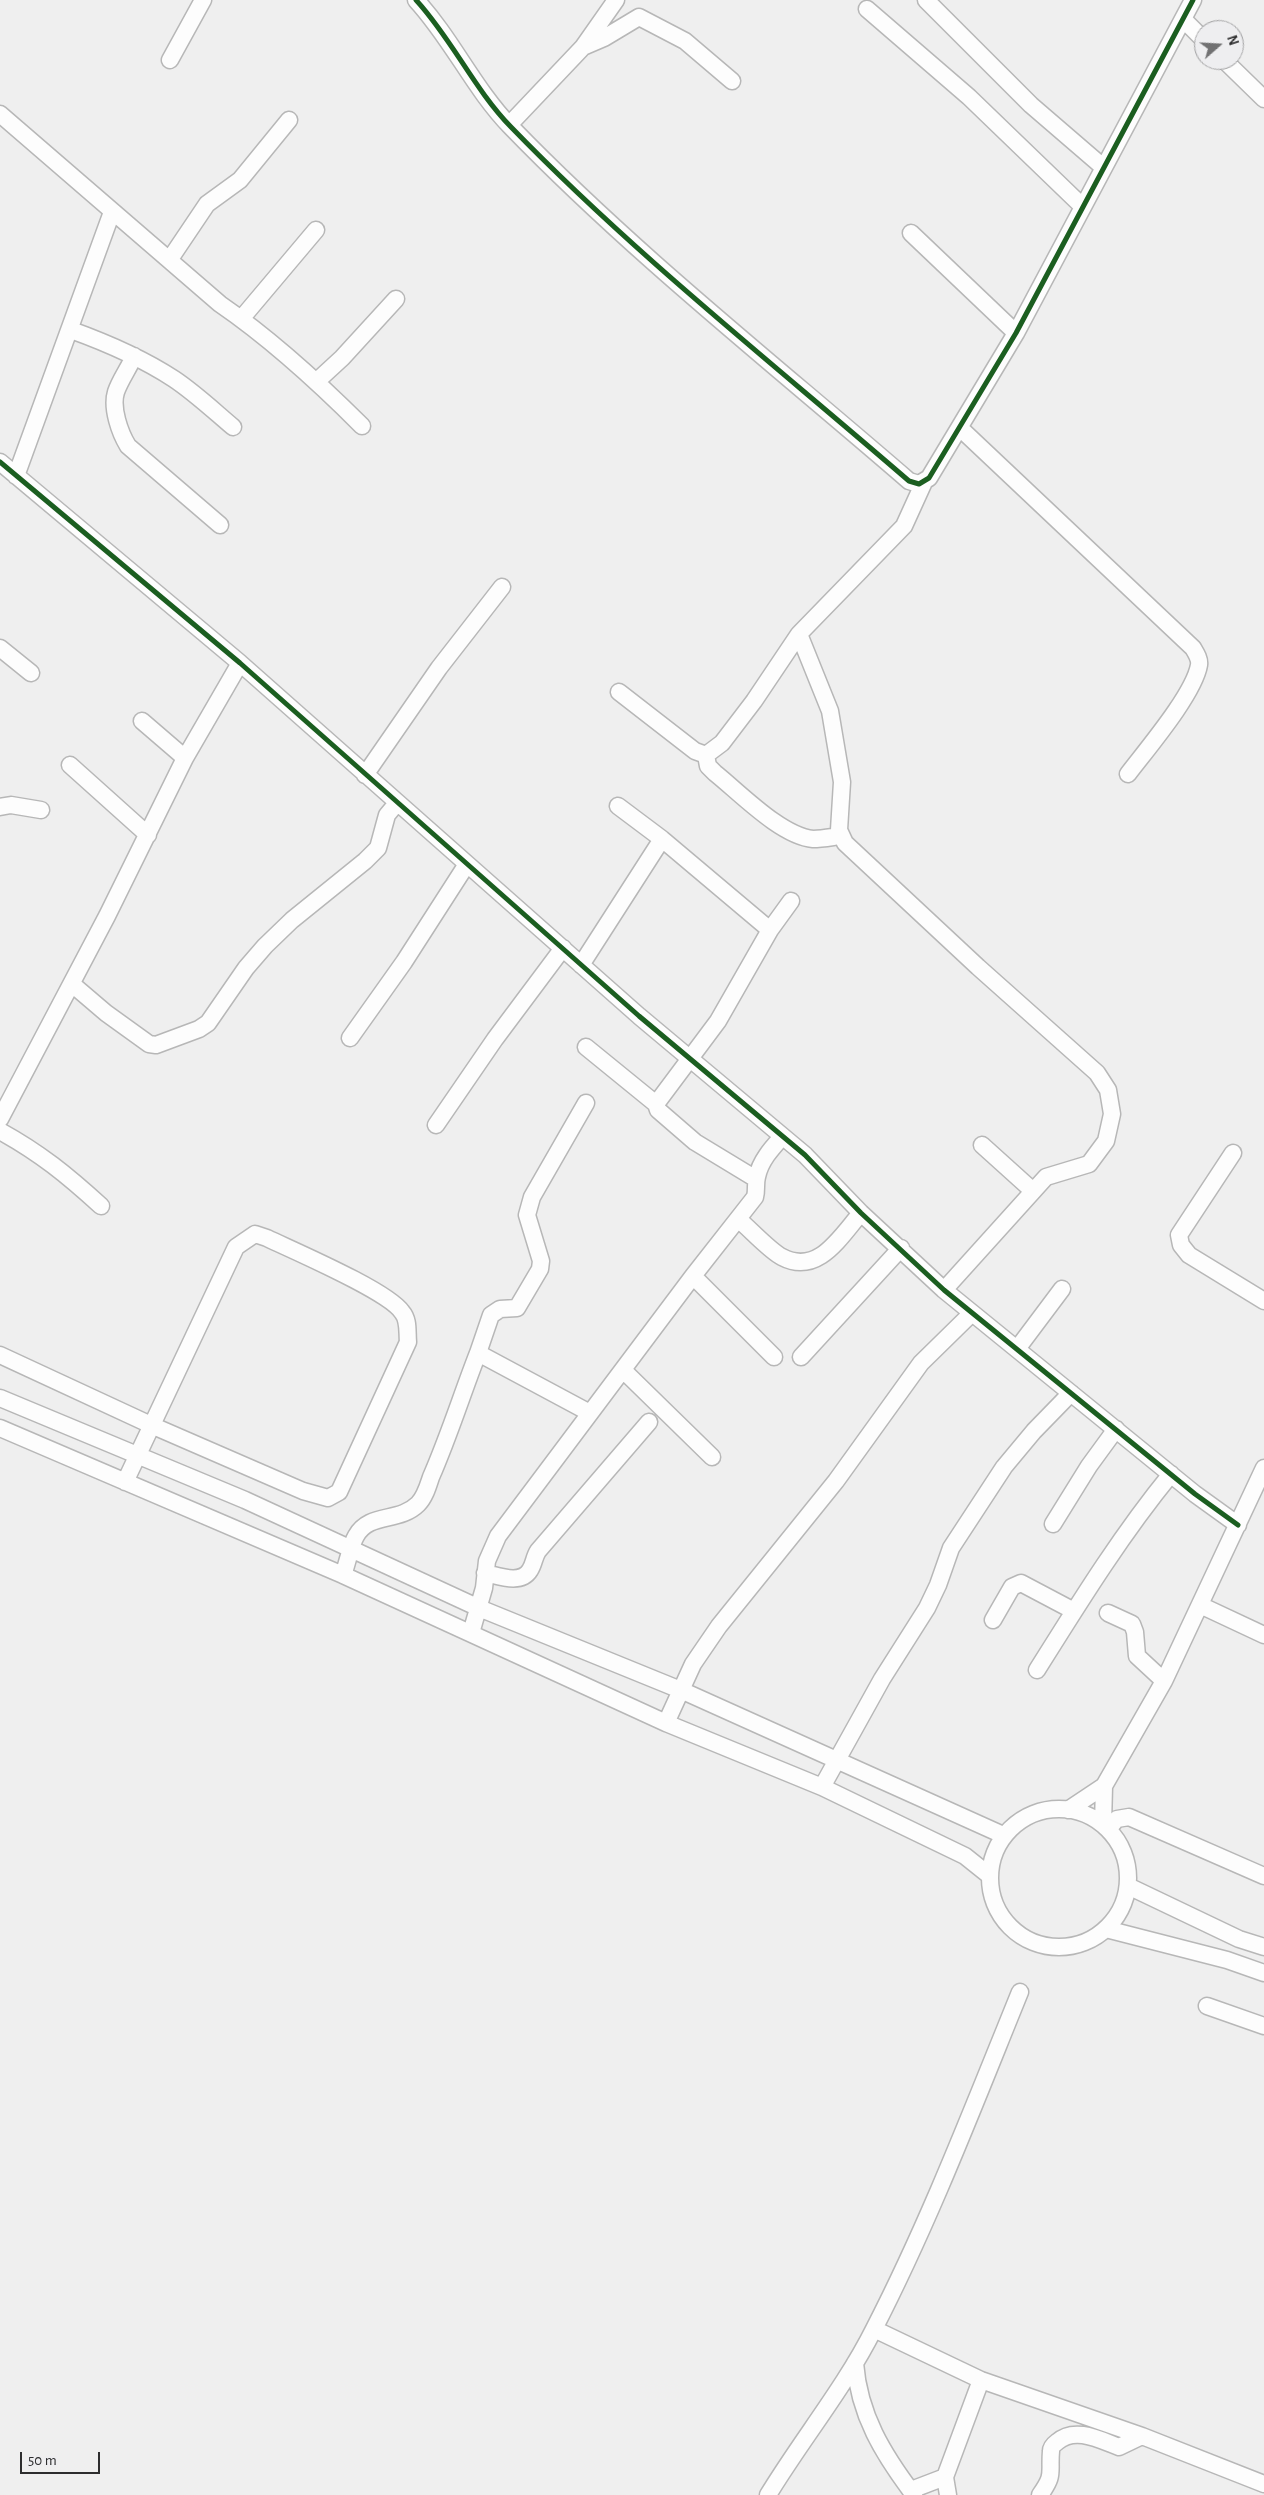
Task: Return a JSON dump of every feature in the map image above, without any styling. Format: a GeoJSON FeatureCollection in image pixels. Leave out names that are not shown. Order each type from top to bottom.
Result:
{"type":"FeatureCollection","features":[{"type":"Feature","properties":{"kind":"street"},"geometry":{"type":"LineString","coordinates":[[170,60],[203,0]]}},
{"type":"Feature","properties":{"kind":"street"},"geometry":{"type":"LineString","coordinates":[[416,0],[488,101],[509,126],[565,181],[698,300],[909,481],[913,484],[924,482]]}},
{"type":"Feature","properties":{"kind":"street"},"geometry":{"type":"LineString","coordinates":[[509,126],[582,47],[616,0]]}},
{"type":"Feature","properties":{"kind":"street"},"geometry":{"type":"LineString","coordinates":[[926,0],[1031,105],[1103,168]]}},
{"type":"Feature","properties":{"kind":"street"},"geometry":{"type":"LineString","coordinates":[[706,755],[722,743],[769,681],[799,634],[904,526],[924,482],[960,429],[1016,333],[1193,0]]}},
{"type":"Feature","properties":{"kind":"street"},"geometry":{"type":"LineString","coordinates":[[867,10],[976,103],[1082,206]]}},
{"type":"Feature","properties":{"kind":"street"},"geometry":{"type":"LineString","coordinates":[[582,47],[604,38],[639,17],[661,27],[685,42],[732,82]]}},
{"type":"Feature","properties":{"kind":"street"},"geometry":{"type":"LineString","coordinates":[[1182,19],[1194,30]]}},
{"type":"Feature","properties":{"kind":"street"},"geometry":{"type":"LineString","coordinates":[[1234,70],[1264,100]]}},
{"type":"Feature","properties":{"kind":"street"},"geometry":{"type":"LineString","coordinates":[[0,114],[220,304],[242,319],[317,381],[362,426]]}},
{"type":"Feature","properties":{"kind":"street"},"geometry":{"type":"LineString","coordinates":[[170,259],[207,204],[240,180],[289,120]]}},
{"type":"Feature","properties":{"kind":"street"},"geometry":{"type":"LineString","coordinates":[[16,476],[71,330],[112,212]]}},
{"type":"Feature","properties":{"kind":"street"},"geometry":{"type":"LineString","coordinates":[[242,319],[316,230]]}},
{"type":"Feature","properties":{"kind":"street"},"geometry":{"type":"LineString","coordinates":[[911,233],[1016,333]]}},
{"type":"Feature","properties":{"kind":"street"},"geometry":{"type":"LineString","coordinates":[[317,381],[342,358],[396,299]]}},
{"type":"Feature","properties":{"kind":"street"},"geometry":{"type":"LineString","coordinates":[[71,330],[134,356],[175,380],[233,427]]}},
{"type":"Feature","properties":{"kind":"street"},"geometry":{"type":"LineString","coordinates":[[134,356],[116,392],[115,400],[123,438],[128,446],[220,525]]}},
{"type":"Feature","properties":{"kind":"street"},"geometry":{"type":"LineString","coordinates":[[960,429],[1193,648],[1198,656],[1199,666],[1190,689],[1128,774]]}},
{"type":"Feature","properties":{"kind":"street"},"geometry":{"type":"LineString","coordinates":[[0,462],[240,664],[691,1060],[805,1155],[861,1213],[901,1248],[944,1290],[1170,1474],[1238,1525]]}},
{"type":"Feature","properties":{"kind":"street"},"geometry":{"type":"LineString","coordinates":[[365,775],[438,668],[502,587]]}},
{"type":"Feature","properties":{"kind":"street"},"geometry":{"type":"LineString","coordinates":[[799,634],[830,711],[836,739],[842,782],[840,836],[845,843],[978,967],[1043,1022],[1047,1029],[1104,1080],[1112,1114],[1106,1142],[1089,1164],[1046,1177],[944,1290]]}},
{"type":"Feature","properties":{"kind":"street"},"geometry":{"type":"LineString","coordinates":[[0,648],[32,674]]}},
{"type":"Feature","properties":{"kind":"street"},"geometry":{"type":"LineString","coordinates":[[0,1119],[72,984],[186,758],[240,664]]}},
{"type":"Feature","properties":{"kind":"street"},"geometry":{"type":"LineString","coordinates":[[620,692],[695,751],[706,755]]}},
{"type":"Feature","properties":{"kind":"street"},"geometry":{"type":"LineString","coordinates":[[142,721],[186,758]]}},
{"type":"Feature","properties":{"kind":"street"},"geometry":{"type":"LineString","coordinates":[[706,755],[708,766],[715,773],[773,820],[791,832],[814,839],[840,836]]}},
{"type":"Feature","properties":{"kind":"street"},"geometry":{"type":"LineString","coordinates":[[70,764],[148,835]]}},
{"type":"Feature","properties":{"kind":"street"},"geometry":{"type":"LineString","coordinates":[[72,984],[106,1013],[149,1044],[156,1045],[199,1029],[208,1023],[217,1012],[246,968],[266,946],[292,920],[365,861],[378,848],[387,815],[397,803]]}},
{"type":"Feature","properties":{"kind":"street"},"geometry":{"type":"LineString","coordinates":[[0,807],[11,805],[41,810]]}},
{"type":"Feature","properties":{"kind":"street"},"geometry":{"type":"LineString","coordinates":[[618,806],[662,839],[770,930]]}},
{"type":"Feature","properties":{"kind":"street"},"geometry":{"type":"LineString","coordinates":[[581,964],[662,839]]}},
{"type":"Feature","properties":{"kind":"street"},"geometry":{"type":"LineString","coordinates":[[350,1038],[404,962],[467,864]]}},
{"type":"Feature","properties":{"kind":"street"},"geometry":{"type":"LineString","coordinates":[[656,1104],[691,1060],[718,1021],[770,930],[791,901]]}},
{"type":"Feature","properties":{"kind":"street"},"geometry":{"type":"LineString","coordinates":[[436,1125],[495,1039],[563,948]]}},
{"type":"Feature","properties":{"kind":"street"},"geometry":{"type":"LineString","coordinates":[[586,1046],[656,1104],[658,1110],[695,1142],[756,1179]]}},
{"type":"Feature","properties":{"kind":"street"},"geometry":{"type":"LineString","coordinates":[[343,1575],[355,1537],[368,1522],[398,1517],[418,1504],[424,1496],[441,1456],[491,1315],[500,1309],[517,1308],[540,1269],[540,1253],[527,1215],[532,1197],[586,1103]]}},
{"type":"Feature","properties":{"kind":"street"},"geometry":{"type":"LineString","coordinates":[[0,1131],[35,1150],[101,1206]]}},
{"type":"Feature","properties":{"kind":"street"},"geometry":{"type":"LineString","coordinates":[[471,1633],[479,1608],[491,1548],[498,1536],[693,1276],[755,1197],[757,1191],[756,1179],[770,1150],[782,1137]]}},
{"type":"Feature","properties":{"kind":"street"},"geometry":{"type":"LineString","coordinates":[[982,1144],[1034,1191]]}},
{"type":"Feature","properties":{"kind":"street"},"geometry":{"type":"LineString","coordinates":[[1233,1153],[1179,1235],[1181,1245],[1189,1255],[1264,1301]]}},
{"type":"Feature","properties":{"kind":"street"},"geometry":{"type":"LineString","coordinates":[[738,1219],[781,1257],[805,1263],[823,1256],[861,1213]]}},
{"type":"Feature","properties":{"kind":"street"},"geometry":{"type":"LineString","coordinates":[[0,1354],[151,1425],[304,1491],[328,1498],[335,1496],[339,1492],[408,1342],[407,1321],[402,1311],[380,1294],[267,1238],[255,1234],[236,1246],[151,1425],[125,1482]]}},
{"type":"Feature","properties":{"kind":"street"},"geometry":{"type":"LineString","coordinates":[[801,1357],[901,1248]]}},
{"type":"Feature","properties":{"kind":"street"},"geometry":{"type":"LineString","coordinates":[[693,1276],[774,1357]]}},
{"type":"Feature","properties":{"kind":"street"},"geometry":{"type":"LineString","coordinates":[[1017,1349],[1062,1289]]}},
{"type":"Feature","properties":{"kind":"street"},"geometry":{"type":"LineString","coordinates":[[666,1723],[683,1691],[693,1664],[719,1626],[836,1481],[922,1363],[972,1313]]}},
{"type":"Feature","properties":{"kind":"street"},"geometry":{"type":"LineString","coordinates":[[478,1353],[590,1413]]}},
{"type":"Feature","properties":{"kind":"street"},"geometry":{"type":"LineString","coordinates":[[623,1370],[712,1457]]}},
{"type":"Feature","properties":{"kind":"street"},"geometry":{"type":"LineString","coordinates":[[822,1786],[836,1759],[927,1608],[938,1585],[951,1548],[1004,1467],[1034,1431],[1071,1393]]}},
{"type":"Feature","properties":{"kind":"street"},"geometry":{"type":"LineString","coordinates":[[0,1398],[245,1500],[479,1608],[683,1691],[1003,1835]]}},
{"type":"Feature","properties":{"kind":"street"},"geometry":{"type":"LineString","coordinates":[[485,1573],[521,1578],[528,1573],[538,1551],[649,1422]]}},
{"type":"Feature","properties":{"kind":"street"},"geometry":{"type":"LineString","coordinates":[[0,1428],[343,1575],[666,1723],[822,1786],[965,1856],[990,1876]]}},
{"type":"Feature","properties":{"kind":"street"},"geometry":{"type":"LineString","coordinates":[[1053,1524],[1089,1466],[1116,1429]]}},
{"type":"Feature","properties":{"kind":"street"},"geometry":{"type":"LineString","coordinates":[[1068,1810],[1104,1786],[1164,1681],[1264,1468]]}},
{"type":"Feature","properties":{"kind":"street"},"geometry":{"type":"LineString","coordinates":[[1038,1670],[1074,1611],[1152,1496],[1170,1474]]}},
{"type":"Feature","properties":{"kind":"street"},"geometry":{"type":"LineString","coordinates":[[993,1620],[1012,1588],[1022,1583],[1074,1611]]}},
{"type":"Feature","properties":{"kind":"street"},"geometry":{"type":"LineString","coordinates":[[1200,1605],[1264,1635]]}},
{"type":"Feature","properties":{"kind":"street"},"geometry":{"type":"LineString","coordinates":[[1108,1613],[1132,1624],[1135,1632],[1137,1656],[1164,1681]]}},
{"type":"Feature","properties":{"kind":"street"},"geometry":{"type":"LineString","coordinates":[[1104,1786],[1106,1827]]}},
{"type":"Feature","properties":{"kind":"street"},"geometry":{"type":"LineString","coordinates":[[1051,1809],[1068,1810],[1087,1815],[1106,1827],[1124,1855],[1128,1870],[1128,1886],[1124,1902],[1116,1917],[1106,1929],[1081,1944],[1066,1948],[1036,1944],[1017,1934],[1002,1918],[992,1898],[990,1876],[992,1859],[1003,1835],[1021,1820],[1034,1814],[1051,1809]]}},
{"type":"Feature","properties":{"kind":"street"},"geometry":{"type":"LineString","coordinates":[[1106,1827],[1117,1819],[1129,1818],[1264,1876]]}},
{"type":"Feature","properties":{"kind":"street"},"geometry":{"type":"LineString","coordinates":[[1128,1886],[1239,1939],[1264,1947]]}},
{"type":"Feature","properties":{"kind":"street"},"geometry":{"type":"LineString","coordinates":[[1106,1929],[1226,1960],[1264,1973]]}},
{"type":"Feature","properties":{"kind":"street"},"geometry":{"type":"LineString","coordinates":[[768,2495],[855,2363],[874,2329],[926,2219],[1020,1992]]}},
{"type":"Feature","properties":{"kind":"street"},"geometry":{"type":"LineString","coordinates":[[1207,2006],[1264,2026]]}},
{"type":"Feature","properties":{"kind":"street"},"geometry":{"type":"LineString","coordinates":[[874,2329],[981,2380],[1142,2436],[1264,2484]]}},
{"type":"Feature","properties":{"kind":"street"},"geometry":{"type":"LineString","coordinates":[[855,2363],[860,2398],[868,2423],[912,2493],[945,2477]]}},
{"type":"Feature","properties":{"kind":"street"},"geometry":{"type":"LineString","coordinates":[[948,2495],[945,2477],[981,2380]]}},
{"type":"Feature","properties":{"kind":"street"},"geometry":{"type":"LineString","coordinates":[[1040,2495],[1052,2475],[1052,2446],[1065,2436],[1079,2434],[1119,2447],[1142,2436]]}},
{"type":"Feature","properties":{"kind":"cycle path"},"geometry":{"type":"LineString","coordinates":[[416,0],[441,31],[498,112],[558,174],[606,220],[706,308],[909,481],[919,484],[929,478],[1016,333],[1193,0]]}},
{"type":"Feature","properties":{"kind":"cycle path"},"geometry":{"type":"LineString","coordinates":[[0,462],[240,663],[639,1016],[805,1155],[861,1213],[944,1290],[1195,1494],[1238,1525]]}}]}
